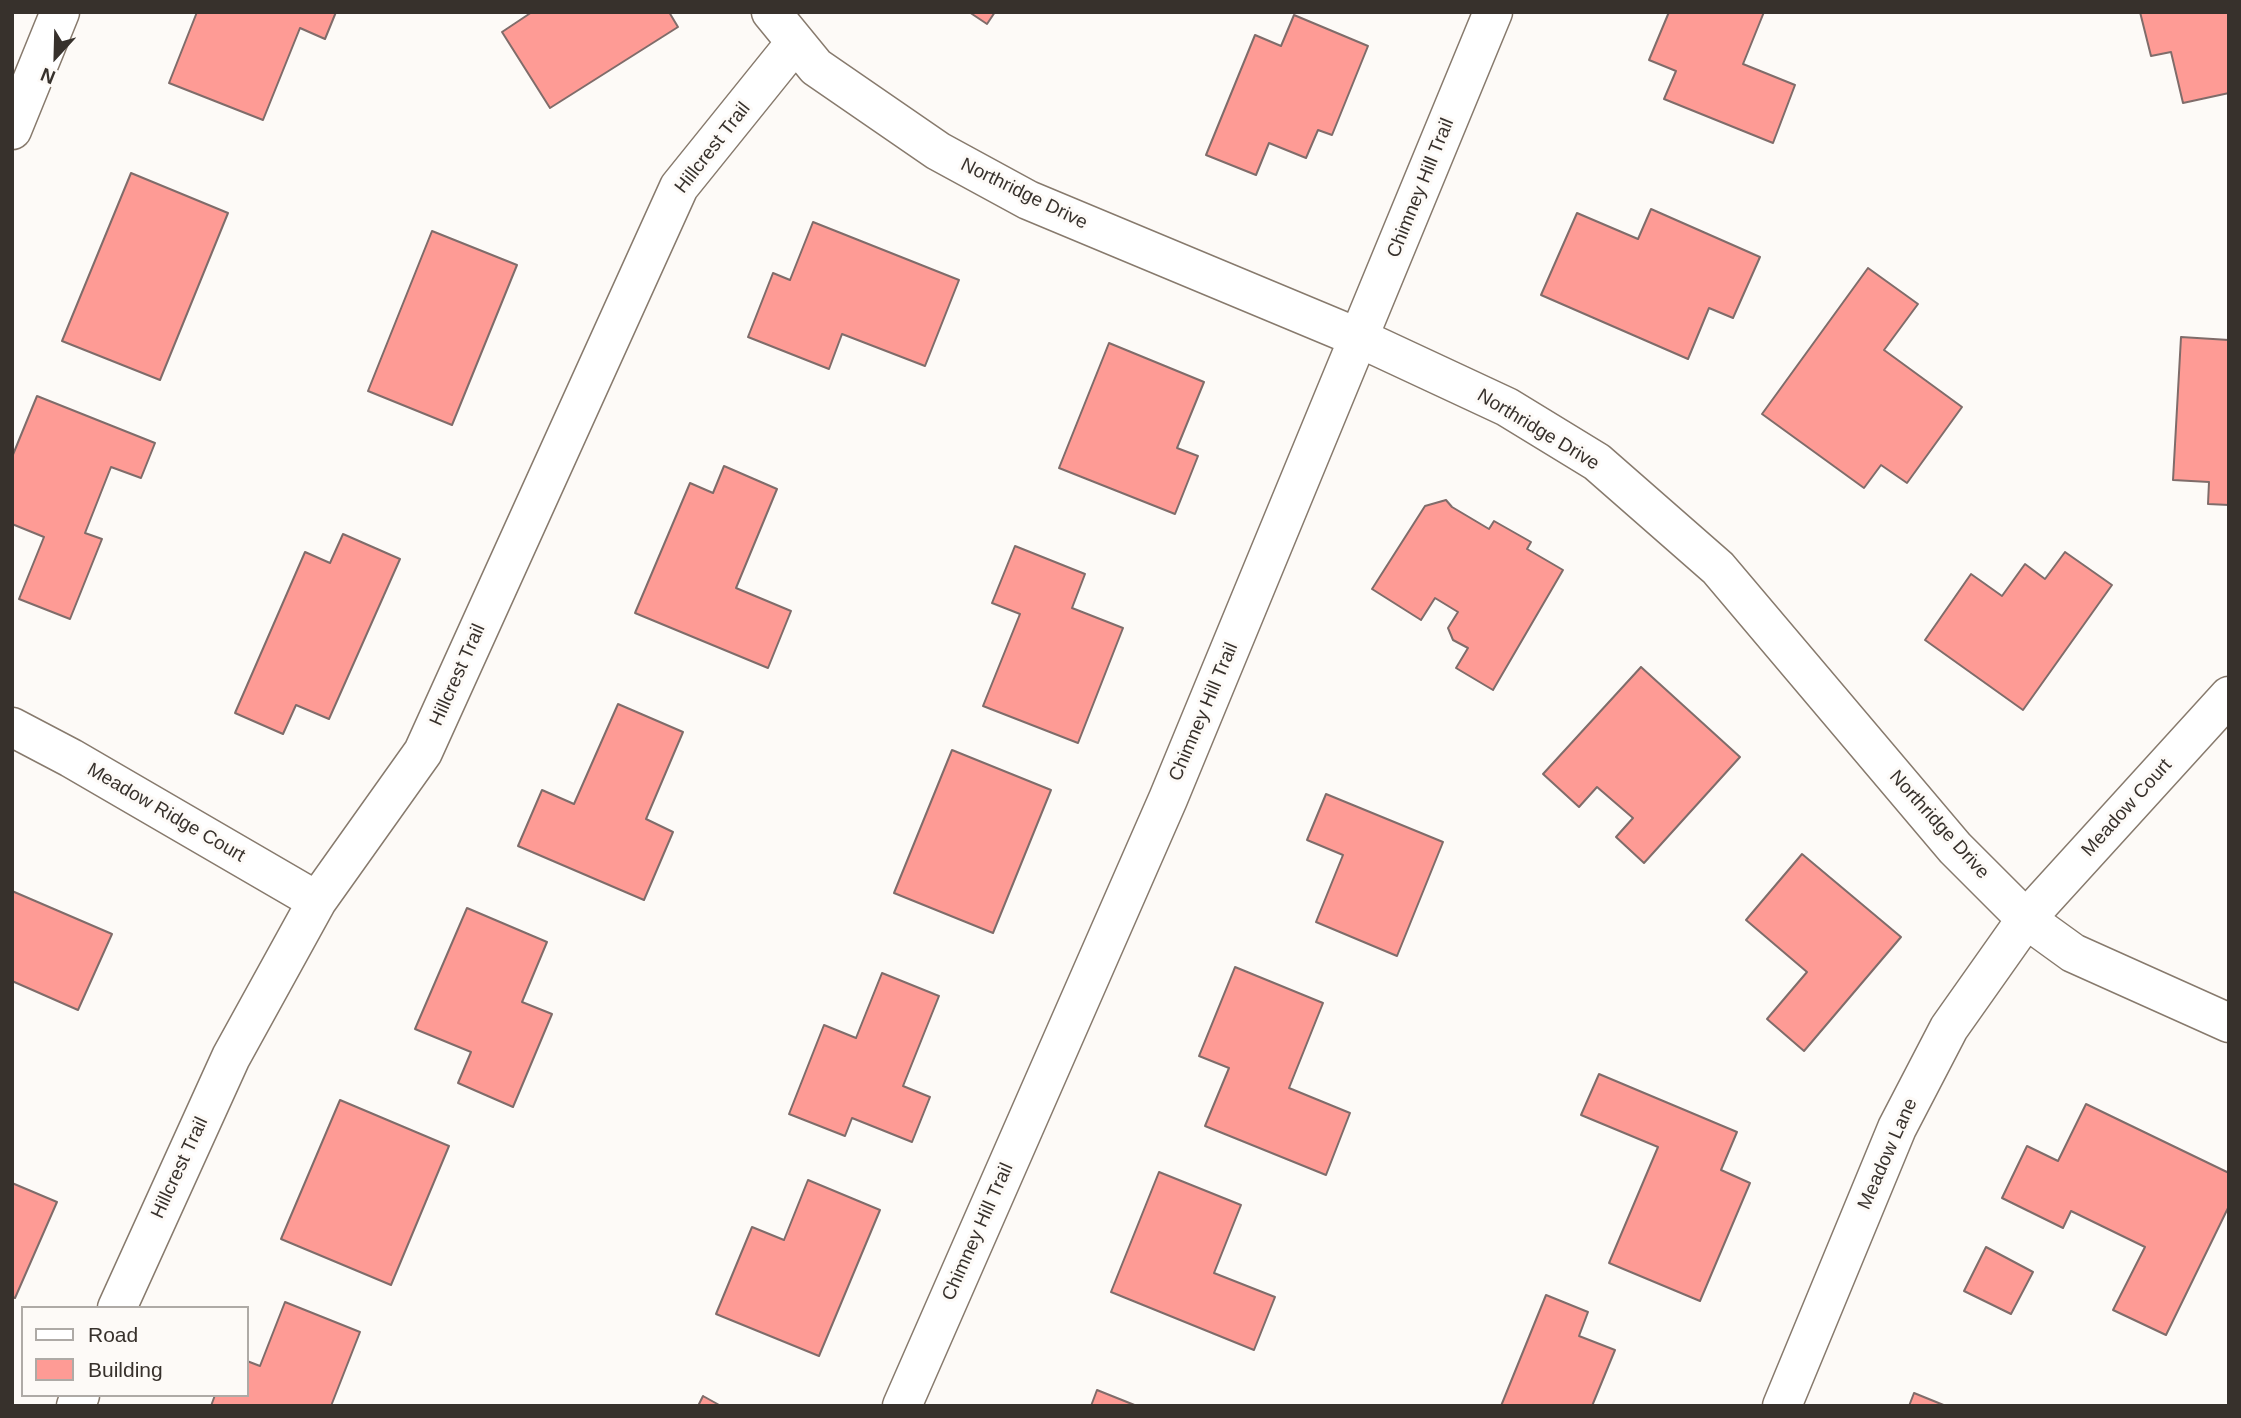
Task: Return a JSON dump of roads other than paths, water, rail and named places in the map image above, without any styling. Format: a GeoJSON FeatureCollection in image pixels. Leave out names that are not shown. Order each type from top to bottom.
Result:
{"type":"FeatureCollection","features":[{"type":"Feature","properties":{"kind":"street"},"geometry":{"type":"LineString","coordinates":[[12,130],[60,12]]}},
{"type":"Feature","properties":{"kind":"street","name":"Northridge Drive"},"geometry":{"type":"LineString","coordinates":[[771,12],[816,67],[938,151],[1028,200],[1359,338],[1507,407],[1597,462],[1718,569],[1955,848],[2026,919],[2073,953],[2229,1023]]}},
{"type":"Feature","properties":{"kind":"street","name":"Chimney Hill Trail"},"geometry":{"type":"LineString","coordinates":[[902,1406],[1168,799],[1493,12]]}},
{"type":"Feature","properties":{"kind":"street","name":"Hillcrest Trail"},"geometry":{"type":"LineString","coordinates":[[118,1306],[231,1057],[317,901],[424,751],[679,187],[795,43]]}},
{"type":"Feature","properties":{"kind":"street","name":"Meadow Court"},"geometry":{"type":"LineString","coordinates":[[2026,919],[2229,696]]}},
{"type":"Feature","properties":{"kind":"street","name":"Meadow Ridge Court"},"geometry":{"type":"LineString","coordinates":[[12,727],[71,758],[317,901]]}},
{"type":"Feature","properties":{"kind":"street","name":"Meadow Lane"},"geometry":{"type":"LineString","coordinates":[[1782,1406],[1897,1128],[1949,1028],[2026,919]]}}]}
